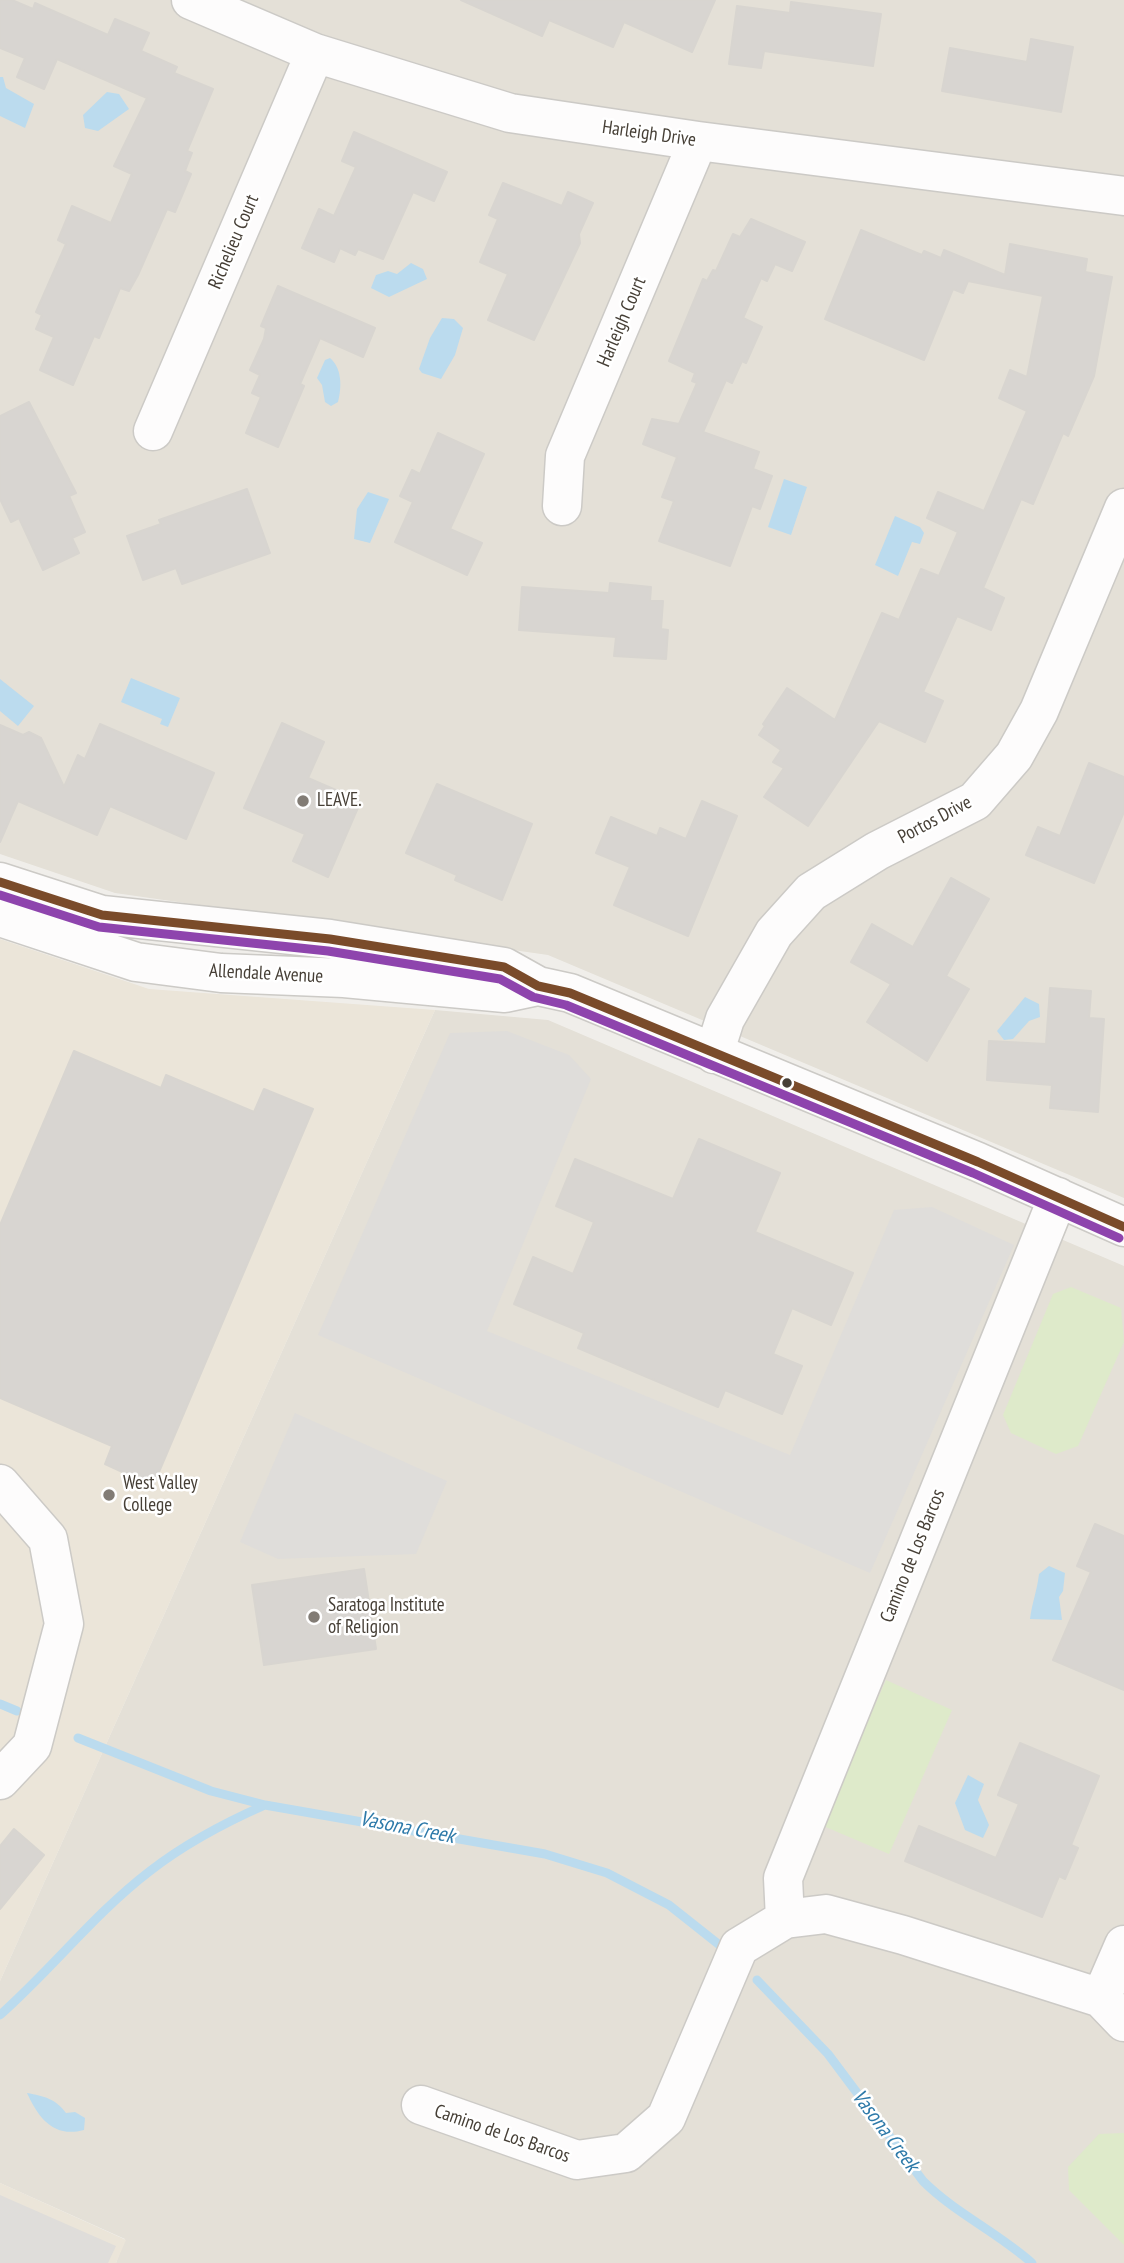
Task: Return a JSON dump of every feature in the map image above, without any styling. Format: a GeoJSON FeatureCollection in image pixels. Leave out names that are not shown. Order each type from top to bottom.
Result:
{"type":"FeatureCollection","features":[{"type":"Feature","properties":{"kind":"street","name":"Harleigh Drive"},"geometry":{"type":"LineString","coordinates":[[191,0],[315,53],[510,113],[698,141],[1124,196]]}},
{"type":"Feature","properties":{"kind":"street","name":"Richelieu Court"},"geometry":{"type":"LineString","coordinates":[[153,431],[315,53]]}},
{"type":"Feature","properties":{"kind":"street","name":"Harleigh Court"},"geometry":{"type":"LineString","coordinates":[[562,506],[565,456],[698,141]]}},
{"type":"Feature","properties":{"kind":"street","name":"Portos Drive"},"geometry":{"type":"LineString","coordinates":[[713,1054],[725,1019],[774,933],[811,892],[877,851],[975,801],[1014,756],[1039,711],[1124,508]]}},
{"type":"Feature","properties":{"kind":"street","name":"Allendale Avenue"},"geometry":{"type":"LineString","coordinates":[[0,882],[102,915],[330,939],[504,967],[538,986],[570,993],[1124,1227]]}},
{"type":"Feature","properties":{"kind":"street","name":"Allendale Avenue"},"geometry":{"type":"LineString","coordinates":[[0,918],[136,962],[221,973],[344,978],[505,993],[538,986]]}},
{"type":"Feature","properties":{"kind":"street","name":"Camino de Los Barcos"},"geometry":{"type":"LineString","coordinates":[[785,1919],[783,1878],[1058,1197]]}},
{"type":"Feature","properties":{"kind":"street"},"geometry":{"type":"LineString","coordinates":[[0,1484],[48,1539],[64,1624],[32,1746],[0,1780]]}},
{"type":"Feature","properties":{"kind":"street","name":"Camino de Los Barcos"},"geometry":{"type":"LineString","coordinates":[[421,2105],[577,2160],[626,2153],[666,2118],[740,1947],[785,1919],[827,1914],[903,1934],[1113,2010],[1124,1945]]}},
{"type":"Feature","properties":{"kind":"shaded area"},"geometry":{"type":"Polygon","coordinates":[[[0,0],[1124,0],[1124,1198],[548,955],[115,893],[0,854],[0,0]]]}},
{"type":"Feature","properties":{"kind":"shaded area","name":"West Valley College"},"geometry":{"type":"Polygon","coordinates":[[[0,939],[149,989],[435,1010],[0,1981],[0,939]]]}},
{"type":"Feature","properties":{"kind":"shaded area"},"geometry":{"type":"Polygon","coordinates":[[[435,1010],[548,1020],[1124,1266],[1124,2263],[116,2263],[125,2239],[0,2183],[0,1981],[435,1010]]]}},
{"type":"Feature","properties":{"kind":"shaded area"},"geometry":{"type":"Polygon","coordinates":[[[507,1031],[569,1055],[591,1079],[487,1331],[790,1455],[894,1210],[932,1207],[1014,1245],[870,1573],[318,1335],[450,1033],[507,1031]]]}},
{"type":"Feature","properties":{"kind":"shaded area"},"geometry":{"type":"Polygon","coordinates":[[[295,1413],[447,1481],[416,1554],[278,1559],[240,1542],[295,1413]]]}},
{"type":"Feature","properties":{"kind":"shaded area"},"geometry":{"type":"Polygon","coordinates":[[[0,2183],[126,2240],[116,2263],[0,2263],[0,2183]]]}},
{"type":"Feature","properties":{"kind":"shaded area"},"geometry":{"type":"Polygon","coordinates":[[[0,2195],[116,2246],[108,2263],[0,2263],[0,2195]]]}},
{"type":"Feature","properties":{"kind":"green space"},"geometry":{"type":"Polygon","coordinates":[[[1071,1287],[1121,1308],[1124,1342],[1078,1446],[1056,1454],[1011,1433],[1003,1415],[1053,1294],[1071,1287]]]}},
{"type":"Feature","properties":{"kind":"green space"},"geometry":{"type":"Polygon","coordinates":[[[886,1680],[952,1710],[889,1854],[821,1825],[886,1680]]]}},
{"type":"Feature","properties":{"kind":"green space"},"geometry":{"type":"Polygon","coordinates":[[[1124,2133],[1124,2245],[1069,2190],[1068,2167],[1099,2134],[1124,2133]]]}},
{"type":"Feature","properties":{"kind":"water"},"geometry":{"type":"Polygon","coordinates":[[[0,77],[3,77],[6,88],[34,104],[25,128],[0,116],[0,77]]]}},
{"type":"Feature","properties":{"kind":"water"},"geometry":{"type":"Polygon","coordinates":[[[107,92],[119,94],[129,109],[98,131],[85,128],[83,115],[107,92]]]}},
{"type":"Feature","properties":{"kind":"water"},"geometry":{"type":"Polygon","coordinates":[[[411,263],[423,269],[427,279],[389,297],[371,288],[376,275],[388,271],[397,274],[411,263]]]}},
{"type":"Feature","properties":{"kind":"water"},"geometry":{"type":"Polygon","coordinates":[[[442,318],[454,319],[463,328],[455,355],[441,379],[422,373],[419,369],[430,338],[442,318]]]}},
{"type":"Feature","properties":{"kind":"water"},"geometry":{"type":"Polygon","coordinates":[[[330,358],[339,372],[340,384],[338,402],[331,406],[325,402],[322,385],[317,378],[325,360],[330,358]]]}},
{"type":"Feature","properties":{"kind":"water"},"geometry":{"type":"Polygon","coordinates":[[[784,479],[807,487],[791,535],[768,527],[784,479]]]}},
{"type":"Feature","properties":{"kind":"water"},"geometry":{"type":"Polygon","coordinates":[[[368,492],[389,499],[370,543],[354,539],[357,509],[368,492]]]}},
{"type":"Feature","properties":{"kind":"water"},"geometry":{"type":"Polygon","coordinates":[[[895,516],[920,527],[924,533],[920,544],[912,542],[898,576],[875,565],[895,516]]]}},
{"type":"Feature","properties":{"kind":"water"},"geometry":{"type":"Polygon","coordinates":[[[131,678],[180,698],[168,727],[160,724],[162,719],[121,702],[131,678]]]}},
{"type":"Feature","properties":{"kind":"water"},"geometry":{"type":"Polygon","coordinates":[[[0,679],[34,706],[18,726],[0,711],[0,679]]]}},
{"type":"Feature","properties":{"kind":"water"},"geometry":{"type":"Polygon","coordinates":[[[1025,997],[1039,1004],[1040,1017],[1029,1021],[1013,1039],[1004,1040],[997,1031],[1025,997]]]}},
{"type":"Feature","properties":{"kind":"water"},"geometry":{"type":"Polygon","coordinates":[[[1049,1566],[1065,1573],[1063,1591],[1059,1597],[1062,1620],[1030,1619],[1039,1574],[1049,1566]]]}},
{"type":"Feature","properties":{"kind":"water"},"geometry":{"type":"Polygon","coordinates":[[[968,1775],[984,1784],[978,1800],[989,1825],[983,1838],[965,1830],[955,1803],[968,1775]]]}},
{"type":"Feature","properties":{"kind":"water"},"geometry":{"type":"Polygon","coordinates":[[[27,2093],[49,2099],[66,2113],[75,2112],[85,2118],[84,2130],[73,2132],[56,2129],[42,2118],[27,2093]]]}},
{"type":"Feature","properties":{"kind":"building"},"geometry":{"type":"Polygon","coordinates":[[[0,0],[12,0],[33,9],[35,3],[108,35],[115,19],[149,33],[141,51],[177,67],[174,73],[213,89],[187,151],[192,153],[185,171],[191,174],[175,212],[167,209],[129,291],[120,288],[99,338],[94,336],[73,385],[40,370],[54,337],[36,329],[42,315],[36,312],[66,244],[58,240],[72,206],[111,223],[132,174],[114,166],[147,98],[57,59],[44,89],[17,77],[25,58],[0,48],[0,0]]]}},
{"type":"Feature","properties":{"kind":"building"},"geometry":{"type":"Polygon","coordinates":[[[461,0],[715,0],[692,52],[624,22],[613,47],[549,20],[542,36],[461,0]]]}},
{"type":"Feature","properties":{"kind":"building"},"geometry":{"type":"Polygon","coordinates":[[[791,2],[881,14],[873,66],[764,51],[761,68],[729,64],[737,6],[790,13],[791,2]]]}},
{"type":"Feature","properties":{"kind":"building"},"geometry":{"type":"Polygon","coordinates":[[[1031,39],[1073,47],[1061,112],[942,91],[950,48],[1027,62],[1031,39]]]}},
{"type":"Feature","properties":{"kind":"building"},"geometry":{"type":"Polygon","coordinates":[[[354,132],[447,172],[434,201],[413,192],[383,259],[358,249],[355,255],[340,248],[334,262],[302,248],[319,209],[334,216],[356,167],[342,161],[354,132]]]}},
{"type":"Feature","properties":{"kind":"building"},"geometry":{"type":"Polygon","coordinates":[[[503,183],[562,206],[568,192],[593,203],[579,234],[580,243],[534,340],[488,320],[508,274],[480,262],[498,219],[489,215],[503,183]]]}},
{"type":"Feature","properties":{"kind":"building"},"geometry":{"type":"Polygon","coordinates":[[[751,219],[805,242],[792,271],[775,264],[767,281],[761,278],[743,318],[762,327],[746,363],[742,361],[732,383],[726,380],[703,432],[759,452],[753,469],[772,476],[760,509],[752,506],[730,566],[659,541],[674,501],[662,497],[677,457],[643,444],[652,419],[679,424],[697,383],[692,381],[695,373],[669,361],[703,279],[707,281],[713,270],[716,271],[733,234],[740,237],[751,219]]]}},
{"type":"Feature","properties":{"kind":"building"},"geometry":{"type":"Polygon","coordinates":[[[861,230],[922,255],[924,251],[941,258],[944,250],[1005,275],[1010,244],[1087,259],[1085,272],[1112,277],[1094,376],[1068,436],[1063,433],[1033,504],[1021,499],[983,588],[1004,598],[991,630],[957,616],[923,692],[943,701],[925,742],[879,721],[808,826],[764,797],[784,768],[773,762],[781,750],[759,735],[765,726],[763,724],[787,688],[835,720],[882,613],[899,620],[921,569],[939,576],[958,532],[927,518],[938,492],[984,511],[1027,411],[999,398],[1010,370],[1027,377],[1043,296],[968,281],[963,293],[953,289],[924,360],[825,319],[861,230]]]}},
{"type":"Feature","properties":{"kind":"building"},"geometry":{"type":"Polygon","coordinates":[[[278,286],[375,328],[363,357],[320,338],[300,384],[304,386],[278,447],[246,433],[261,397],[252,393],[260,375],[250,370],[264,339],[266,328],[261,326],[278,286]]]}},
{"type":"Feature","properties":{"kind":"building"},"geometry":{"type":"Polygon","coordinates":[[[29,402],[76,493],[69,496],[85,532],[72,538],[79,553],[43,570],[19,518],[11,522],[0,499],[0,416],[29,402]]]}},
{"type":"Feature","properties":{"kind":"building"},"geometry":{"type":"Polygon","coordinates":[[[438,433],[484,454],[450,529],[482,543],[467,575],[395,542],[413,502],[400,496],[412,470],[420,474],[438,433]]]}},
{"type":"Feature","properties":{"kind":"building"},"geometry":{"type":"Polygon","coordinates":[[[247,489],[270,553],[182,584],[176,568],[143,580],[127,536],[161,524],[159,520],[247,489]]]}},
{"type":"Feature","properties":{"kind":"building"},"geometry":{"type":"Polygon","coordinates":[[[610,583],[651,587],[650,601],[663,601],[661,629],[668,630],[666,659],[614,656],[616,637],[519,630],[522,587],[609,593],[610,583]]]}},
{"type":"Feature","properties":{"kind":"building","name":"LEAVE."},"geometry":{"type":"Polygon","coordinates":[[[282,723],[324,742],[308,778],[359,800],[360,803],[328,877],[293,861],[305,834],[244,808],[282,723]]]}},
{"type":"Feature","properties":{"kind":"building"},"geometry":{"type":"Polygon","coordinates":[[[100,724],[214,773],[186,839],[110,806],[97,835],[18,801],[0,842],[0,725],[23,735],[29,732],[41,738],[64,787],[78,755],[85,759],[100,724]]]}},
{"type":"Feature","properties":{"kind":"building"},"geometry":{"type":"Polygon","coordinates":[[[1089,763],[1124,777],[1124,812],[1094,883],[1026,855],[1038,827],[1060,836],[1089,763]]]}},
{"type":"Feature","properties":{"kind":"building"},"geometry":{"type":"Polygon","coordinates":[[[437,784],[532,824],[502,900],[455,880],[457,875],[406,853],[437,784]]]}},
{"type":"Feature","properties":{"kind":"building"},"geometry":{"type":"Polygon","coordinates":[[[702,801],[737,816],[688,936],[614,905],[630,867],[596,853],[611,817],[657,836],[660,828],[686,839],[702,801]]]}},
{"type":"Feature","properties":{"kind":"building"},"geometry":{"type":"Polygon","coordinates":[[[951,878],[989,899],[946,976],[969,989],[927,1061],[867,1022],[891,984],[851,962],[872,924],[913,947],[951,878]]]}},
{"type":"Feature","properties":{"kind":"building"},"geometry":{"type":"Polygon","coordinates":[[[1050,988],[1091,991],[1089,1018],[1104,1019],[1098,1112],[1050,1108],[1052,1085],[987,1080],[989,1041],[1046,1044],[1050,988]]]}},
{"type":"Feature","properties":{"kind":"building"},"geometry":{"type":"Polygon","coordinates":[[[74,1051],[161,1088],[166,1075],[254,1112],[264,1089],[313,1109],[153,1486],[105,1464],[112,1446],[0,1398],[0,1225],[74,1051]]]}},
{"type":"Feature","properties":{"kind":"building"},"geometry":{"type":"Polygon","coordinates":[[[699,1139],[780,1173],[755,1232],[853,1273],[831,1325],[792,1308],[773,1354],[802,1366],[782,1414],[725,1390],[718,1407],[578,1348],[584,1333],[514,1304],[533,1257],[573,1274],[594,1222],[556,1206],[575,1159],[673,1199],[699,1139]]]}},
{"type":"Feature","properties":{"kind":"building"},"geometry":{"type":"Polygon","coordinates":[[[1095,1524],[1124,1536],[1124,1690],[1053,1660],[1091,1572],[1077,1566],[1095,1524]]]}},
{"type":"Feature","properties":{"kind":"building","name":"Saratoga Institute of Religion"},"geometry":{"type":"Polygon","coordinates":[[[364,1569],[376,1649],[264,1665],[252,1585],[364,1569]]]}},
{"type":"Feature","properties":{"kind":"building"},"geometry":{"type":"Polygon","coordinates":[[[1020,1743],[1099,1776],[1071,1845],[1078,1848],[1065,1879],[1059,1876],[1042,1917],[905,1861],[919,1826],[996,1858],[1019,1804],[998,1795],[1020,1743]]]}},
{"type":"Feature","properties":{"kind":"building"},"geometry":{"type":"Polygon","coordinates":[[[14,1829],[44,1855],[0,1909],[0,1846],[14,1829]]]}},
{"type":"Feature","properties":{"kind":"waterway","name":"Vasona Creek"},"geometry":{"type":"LineString","coordinates":[[0,1704],[17,1711]]}},
{"type":"Feature","properties":{"kind":"waterway","name":"Vasona Creek"},"geometry":{"type":"LineString","coordinates":[[78,1738],[211,1791],[265,1805],[545,1854],[607,1873],[669,1905],[722,1947]]}},
{"type":"Feature","properties":{"kind":"waterway"},"geometry":{"type":"LineString","coordinates":[[0,2015],[92,1923],[150,1871],[206,1834],[265,1805]]}},
{"type":"Feature","properties":{"kind":"waterway","name":"Vasona Creek"},"geometry":{"type":"LineString","coordinates":[[757,1980],[828,2054],[923,2181],[1032,2263]]}},
{"type":"Feature","properties":{"kind":"transit line"},"geometry":{"type":"LineString","coordinates":[[0,882],[102,915],[330,939],[504,967],[538,986],[570,993],[978,1162],[1124,1227]]}},
{"type":"Feature","properties":{"kind":"transit line"},"geometry":{"type":"LineString","coordinates":[[0,895],[99,927],[328,951],[500,979],[533,997],[566,1005],[973,1173],[1119,1238]]}},
{"type":"Feature","properties":{"kind":"place","name":"LEAVE."},"geometry":{"type":"Point","coordinates":[303,801]}},
{"type":"Feature","properties":{"kind":"place","name":"West Valley College"},"geometry":{"type":"Point","coordinates":[109,1495]}},
{"type":"Feature","properties":{"kind":"place","name":"Saratoga Institute of Religion"},"geometry":{"type":"Point","coordinates":[314,1617]}}]}
